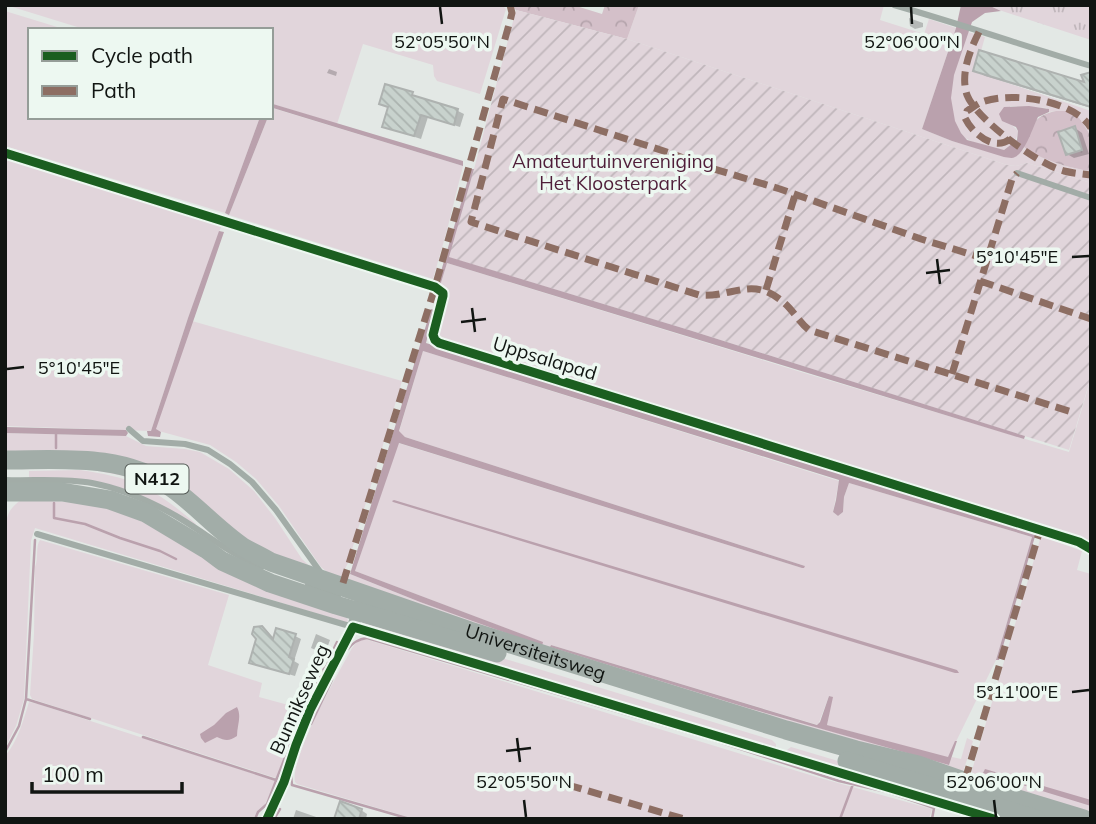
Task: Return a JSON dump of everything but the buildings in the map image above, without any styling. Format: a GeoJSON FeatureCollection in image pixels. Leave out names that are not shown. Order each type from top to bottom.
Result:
{"type":"FeatureCollection","features":[{"type":"Feature","properties":{"kind":"main road","name":"Universiteitsweg"},"geometry":{"type":"LineString","coordinates":[[5,460],[93,460],[140,471],[173,489],[242,546],[359,609],[1036,819]]}},
{"type":"Feature","properties":{"kind":"main road","name":"Universiteitsweg"},"geometry":{"type":"LineString","coordinates":[[5,492],[79,494],[120,503],[162,522],[245,573],[278,586],[339,596]]}},
{"type":"Feature","properties":{"kind":"main road","name":"Universiteitsweg"},"geometry":{"type":"LineString","coordinates":[[359,609],[470,631],[856,750],[918,765],[1084,819]]}},
{"type":"Feature","properties":{"kind":"street","name":"Bunnikseweg"},"geometry":{"type":"LineString","coordinates":[[267,819],[284,782],[310,710],[359,609]]}},
{"type":"Feature","properties":{"kind":"lane"},"geometry":{"type":"LineString","coordinates":[[894,5],[1091,66]]}},
{"type":"Feature","properties":{"kind":"lane"},"geometry":{"type":"LineString","coordinates":[[1017,173],[1091,198]]}},
{"type":"Feature","properties":{"kind":"lane"},"geometry":{"type":"LineString","coordinates":[[129,429],[143,441],[185,444],[208,450],[230,464],[252,482],[276,510],[320,572],[343,583],[339,596]]}},
{"type":"Feature","properties":{"kind":"lane","name":"N412"},"geometry":{"type":"LineString","coordinates":[[5,480],[92,483],[128,493],[170,513],[250,562],[272,571]]}},
{"type":"Feature","properties":{"kind":"lane"},"geometry":{"type":"LineString","coordinates":[[37,534],[359,609]]}},
{"type":"Feature","properties":{"kind":"lane","name":"Universiteitsweg"},"geometry":{"type":"LineString","coordinates":[[305,584],[339,596]]}},
{"type":"Feature","properties":{"kind":"lane","name":"Universiteitsweg"},"geometry":{"type":"LineString","coordinates":[[359,609],[429,626],[1057,819]]}},
{"type":"Feature","properties":{"kind":"green space"},"geometry":{"type":"Polygon","coordinates":[[[6,5],[502,5],[506,9],[480,94],[437,81],[433,65],[363,44],[337,124],[273,104],[273,28],[81,28],[6,5]]]}},
{"type":"Feature","properties":{"kind":"green space"},"geometry":{"type":"Polygon","coordinates":[[[515,5],[573,5],[602,14],[605,5],[639,5],[627,39],[516,10],[515,5]]]}},
{"type":"Feature","properties":{"kind":"green space"},"geometry":{"type":"Polygon","coordinates":[[[639,5],[884,5],[880,20],[924,34],[929,19],[956,28],[922,129],[986,151],[1023,150],[1024,147],[1056,163],[1091,171],[1091,183],[1027,163],[1007,165],[627,39],[639,5]]]}},
{"type":"Feature","properties":{"kind":"green space"},"geometry":{"type":"Polygon","coordinates":[[[988,5],[1091,5],[1091,40],[999,10],[988,5]]]}},
{"type":"Feature","properties":{"kind":"green space","name":"Amateurtuinvereniging Het Kloosterpark"},"geometry":{"type":"Polygon","coordinates":[[[516,10],[627,39],[1007,165],[1027,163],[1091,183],[1091,377],[1069,450],[448,257],[516,10]]]}},
{"type":"Feature","properties":{"kind":"green space"},"geometry":{"type":"Polygon","coordinates":[[[5,11],[60,28],[28,28],[28,119],[259,119],[225,213],[5,146],[5,11]]]}},
{"type":"Feature","properties":{"kind":"green space"},"geometry":{"type":"Polygon","coordinates":[[[968,32],[985,37],[975,72],[1091,111],[1091,136],[1079,121],[1063,112],[1049,112],[1047,108],[1010,106],[1011,124],[1018,131],[1016,140],[1007,148],[1004,150],[990,147],[966,138],[952,115],[951,91],[968,32]]]}},
{"type":"Feature","properties":{"kind":"green space"},"geometry":{"type":"Polygon","coordinates":[[[273,108],[463,166],[433,279],[229,215],[267,119],[273,119],[273,108]]]}},
{"type":"Feature","properties":{"kind":"green space"},"geometry":{"type":"Polygon","coordinates":[[[1056,111],[1067,111],[1079,118],[1091,136],[1091,171],[1056,163],[1024,147],[1038,119],[1056,111]]]}},
{"type":"Feature","properties":{"kind":"green space"},"geometry":{"type":"Polygon","coordinates":[[[5,159],[222,224],[151,431],[5,426],[5,159]]]}},
{"type":"Feature","properties":{"kind":"green space"},"geometry":{"type":"Polygon","coordinates":[[[447,263],[1069,452],[1091,378],[1091,543],[442,342],[436,331],[448,291],[440,286],[447,263]]]}},
{"type":"Feature","properties":{"kind":"green space"},"geometry":{"type":"Polygon","coordinates":[[[192,321],[402,381],[348,563],[340,579],[321,567],[279,506],[256,479],[236,462],[210,445],[155,430],[192,321]]]}},
{"type":"Feature","properties":{"kind":"green space"},"geometry":{"type":"Polygon","coordinates":[[[423,351],[839,481],[833,512],[838,516],[843,512],[849,483],[1032,537],[996,660],[948,758],[827,725],[832,697],[829,696],[818,725],[550,646],[748,708],[949,764],[952,757],[961,759],[967,738],[973,741],[962,775],[692,700],[348,586],[350,574],[542,645],[542,642],[355,571],[398,443],[802,568],[805,566],[405,437],[399,432],[423,351]]]}},
{"type":"Feature","properties":{"kind":"green space"},"geometry":{"type":"Polygon","coordinates":[[[5,433],[126,436],[146,446],[200,452],[229,469],[254,491],[302,559],[319,575],[253,546],[181,487],[5,453],[5,433]]]}},
{"type":"Feature","properties":{"kind":"green space"},"geometry":{"type":"Polygon","coordinates":[[[80,470],[143,486],[196,524],[195,526],[110,485],[29,477],[29,471],[80,470]]]}},
{"type":"Feature","properties":{"kind":"green space"},"geometry":{"type":"Polygon","coordinates":[[[21,500],[82,502],[125,513],[347,617],[348,623],[35,528],[31,541],[24,699],[16,726],[5,748],[6,525],[10,511],[21,500]]]}},
{"type":"Feature","properties":{"kind":"green space"},"geometry":{"type":"Polygon","coordinates":[[[1041,536],[1082,551],[1077,570],[1091,574],[1091,815],[970,777],[1041,536]]]}},
{"type":"Feature","properties":{"kind":"green space"},"geometry":{"type":"Polygon","coordinates":[[[40,540],[229,595],[208,665],[262,683],[259,697],[303,709],[276,778],[32,699],[35,567],[40,540]]]}},
{"type":"Feature","properties":{"kind":"green space"},"geometry":{"type":"Polygon","coordinates":[[[377,620],[772,740],[776,744],[776,751],[360,625],[377,620]]]}},
{"type":"Feature","properties":{"kind":"green space"},"geometry":{"type":"Polygon","coordinates":[[[362,640],[820,778],[932,809],[929,819],[415,819],[297,784],[295,770],[307,735],[352,648],[362,640]]]}},
{"type":"Feature","properties":{"kind":"green space"},"geometry":{"type":"Polygon","coordinates":[[[29,702],[276,781],[265,804],[253,819],[5,819],[5,756],[17,737],[29,702]]]}},
{"type":"Feature","properties":{"kind":"green space"},"geometry":{"type":"Polygon","coordinates":[[[791,747],[949,794],[954,804],[783,753],[791,747]]]}},
{"type":"Feature","properties":{"kind":"shaded area"},"geometry":{"type":"Polygon","coordinates":[[[961,5],[988,5],[1001,11],[985,13],[972,22],[954,75],[951,98],[955,121],[961,133],[967,140],[1004,150],[1017,140],[1018,131],[1016,127],[1002,121],[999,114],[1004,107],[1029,106],[1049,109],[1049,112],[1038,117],[1025,145],[1014,158],[952,141],[922,129],[956,28],[961,5]]]}},
{"type":"Feature","properties":{"kind":"shaded area"},"geometry":{"type":"Polygon","coordinates":[[[273,104],[463,161],[463,166],[273,108],[273,104]]]}},
{"type":"Feature","properties":{"kind":"shaded area"},"geometry":{"type":"Polygon","coordinates":[[[259,119],[267,119],[229,215],[225,213],[259,119]]]}},
{"type":"Feature","properties":{"kind":"shaded area"},"geometry":{"type":"Polygon","coordinates":[[[471,169],[474,169],[449,257],[1025,436],[1024,439],[447,263],[440,286],[437,285],[471,169]]]}},
{"type":"Feature","properties":{"kind":"shaded area"},"geometry":{"type":"Polygon","coordinates":[[[219,231],[224,232],[156,429],[161,432],[160,437],[148,436],[147,431],[151,431],[219,231]]]}},
{"type":"Feature","properties":{"kind":"shaded area"},"geometry":{"type":"Polygon","coordinates":[[[431,309],[434,310],[426,343],[1036,533],[999,660],[996,660],[1032,537],[849,483],[843,512],[838,516],[833,512],[839,480],[423,351],[399,431],[405,437],[805,566],[802,568],[399,443],[355,571],[543,642],[542,646],[350,574],[431,309]]]}},
{"type":"Feature","properties":{"kind":"shaded area"},"geometry":{"type":"Polygon","coordinates":[[[5,427],[126,430],[128,433],[126,436],[5,433],[5,427]]]}},
{"type":"Feature","properties":{"kind":"shaded area"},"geometry":{"type":"Polygon","coordinates":[[[392,501],[957,670],[959,673],[392,501]]]}},
{"type":"Feature","properties":{"kind":"shaded area"},"geometry":{"type":"Polygon","coordinates":[[[551,645],[817,725],[829,696],[833,697],[827,725],[948,757],[957,741],[949,765],[748,708],[550,647],[551,645]]]}},
{"type":"Feature","properties":{"kind":"shaded area"},"geometry":{"type":"Polygon","coordinates":[[[237,707],[237,736],[227,740],[217,737],[205,743],[200,734],[237,707]]]}},
{"type":"Feature","properties":{"kind":"shaded area"},"geometry":{"type":"Polygon","coordinates":[[[985,769],[1091,800],[1091,806],[983,773],[985,769]]]}},
{"type":"Feature","properties":{"kind":"waterway"},"geometry":{"type":"LineString","coordinates":[[56,434],[56,448]]}},
{"type":"Feature","properties":{"kind":"waterway"},"geometry":{"type":"LineString","coordinates":[[54,503],[54,518],[85,524],[176,559]]}},
{"type":"Feature","properties":{"kind":"waterway"},"geometry":{"type":"LineString","coordinates":[[5,752],[19,726],[26,699],[35,540]]}},
{"type":"Feature","properties":{"kind":"waterway"},"geometry":{"type":"LineString","coordinates":[[348,649],[356,641],[367,638],[713,740],[839,781],[887,792],[934,808],[932,819]]}},
{"type":"Feature","properties":{"kind":"waterway"},"geometry":{"type":"LineString","coordinates":[[317,683],[337,642]]}},
{"type":"Feature","properties":{"kind":"waterway"},"geometry":{"type":"LineString","coordinates":[[311,724],[332,680]]}},
{"type":"Feature","properties":{"kind":"waterway"},"geometry":{"type":"LineString","coordinates":[[26,699],[90,719]]}},
{"type":"Feature","properties":{"kind":"waterway"},"geometry":{"type":"LineString","coordinates":[[255,819],[267,804],[299,721]]}},
{"type":"Feature","properties":{"kind":"waterway"},"geometry":{"type":"LineString","coordinates":[[143,737],[276,780]]}},
{"type":"Feature","properties":{"kind":"waterway"},"geometry":{"type":"LineString","coordinates":[[291,776],[292,785],[410,819]]}},
{"type":"Feature","properties":{"kind":"waterway"},"geometry":{"type":"LineString","coordinates":[[840,819],[853,784]]}},
{"type":"Feature","properties":{"kind":"waterway"},"geometry":{"type":"LineString","coordinates":[[274,819],[280,809]]}},
{"type":"Feature","properties":{"kind":"marked path"},"geometry":{"type":"LineString","coordinates":[[343,583],[435,287],[510,21],[510,5]]}},
{"type":"Feature","properties":{"kind":"marked path"},"geometry":{"type":"LineString","coordinates":[[979,32],[965,71],[965,87],[973,105],[1009,140],[1040,160],[1064,171],[1091,175]]}},
{"type":"Feature","properties":{"kind":"marked path"},"geometry":{"type":"LineString","coordinates":[[1010,139],[997,143],[984,139],[968,124],[965,118],[967,111],[982,102],[994,99],[1009,97],[1041,100],[1071,111],[1083,118],[1091,128]]}},
{"type":"Feature","properties":{"kind":"marked path"},"geometry":{"type":"LineString","coordinates":[[986,259],[503,99],[471,222],[699,295],[762,290],[783,302],[809,330],[1072,412]]}},
{"type":"Feature","properties":{"kind":"marked path"},"geometry":{"type":"LineString","coordinates":[[952,374],[1012,179],[1017,173]]}},
{"type":"Feature","properties":{"kind":"marked path"},"geometry":{"type":"LineString","coordinates":[[766,290],[795,195]]}},
{"type":"Feature","properties":{"kind":"marked path"},"geometry":{"type":"LineString","coordinates":[[980,281],[1091,319]]}},
{"type":"Feature","properties":{"kind":"marked path"},"geometry":{"type":"LineString","coordinates":[[965,780],[1040,530]]}},
{"type":"Feature","properties":{"kind":"marked path"},"geometry":{"type":"LineString","coordinates":[[568,785],[684,819]]}},
{"type":"Feature","properties":{"kind":"cycle path","name":"Uppsalapad"},"geometry":{"type":"LineString","coordinates":[[5,153],[435,287],[443,293],[433,335],[439,343],[1079,542],[1091,549]]}},
{"type":"Feature","properties":{"kind":"cycle path"},"geometry":{"type":"LineString","coordinates":[[267,819],[284,782],[310,710],[353,627],[994,819]]}}]}
